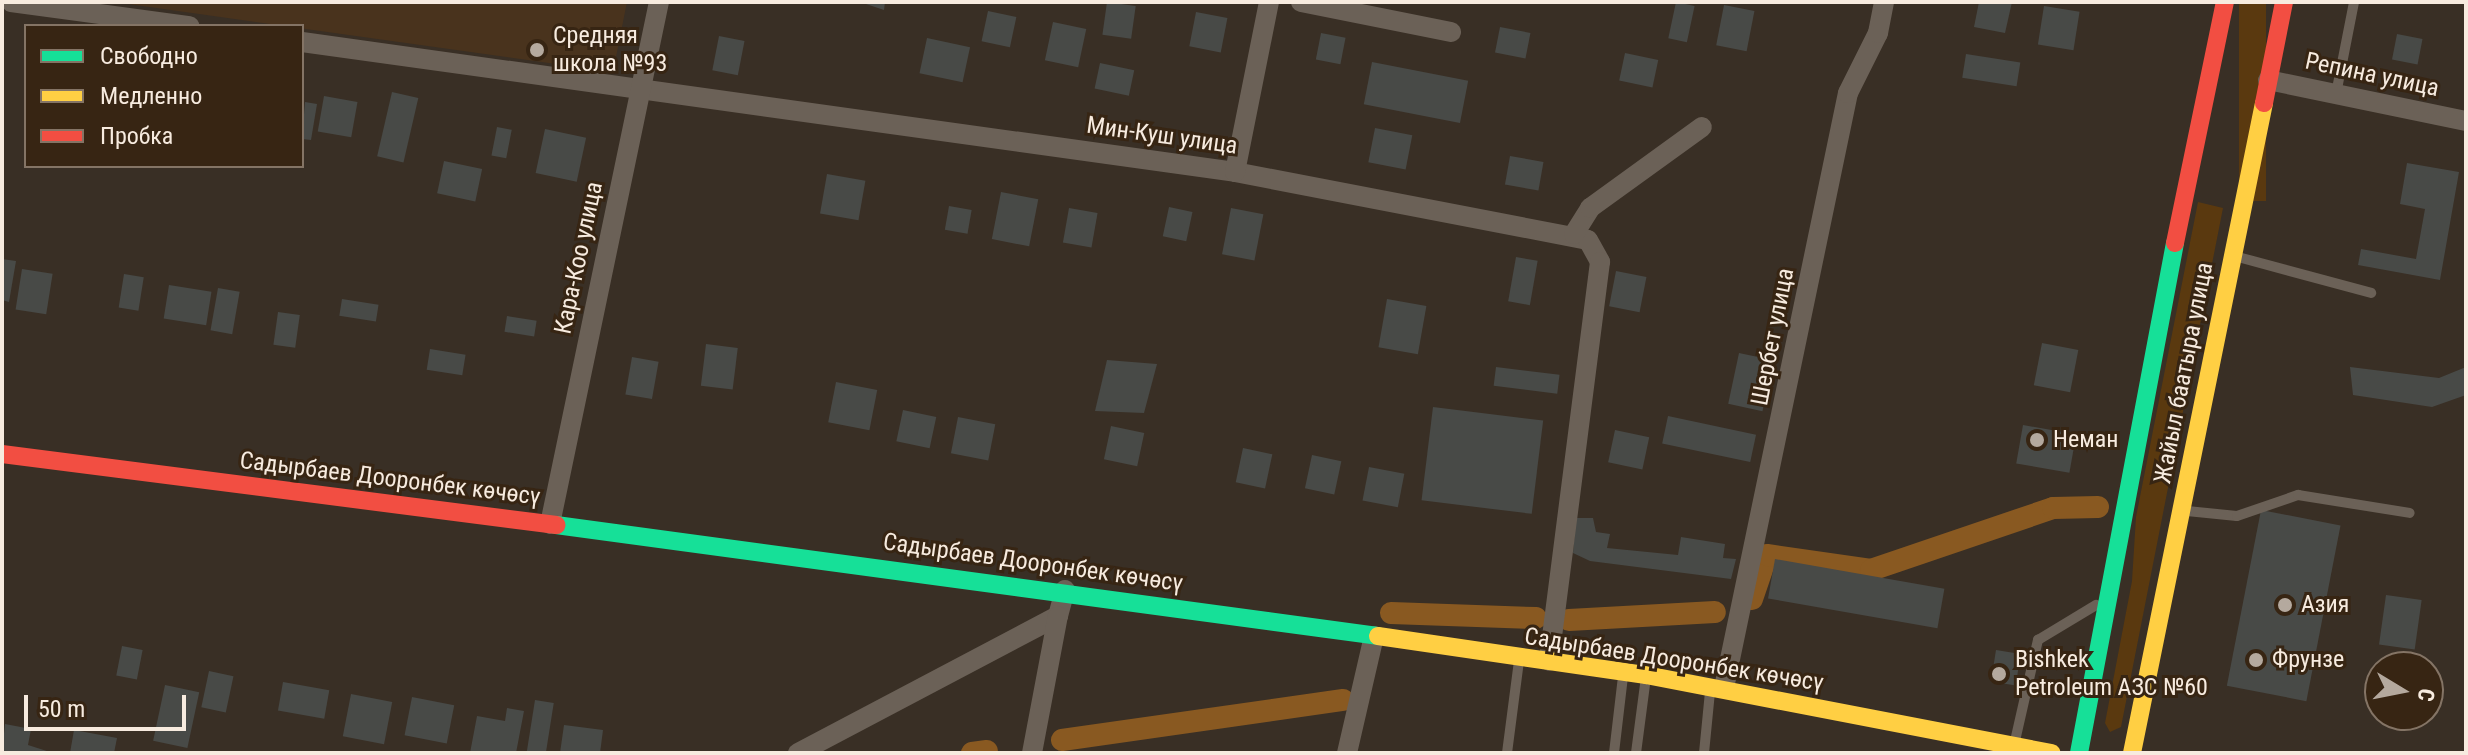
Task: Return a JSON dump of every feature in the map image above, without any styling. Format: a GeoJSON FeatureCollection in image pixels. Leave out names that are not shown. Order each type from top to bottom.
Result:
{"type":"FeatureCollection","features":[{"type":"Feature","properties":{"kind":"main road","name":"Жайыл баатыра улица"},"geometry":{"type":"LineString","coordinates":[[2079,753],[2108,598],[2119,515],[2225,2]]}},
{"type":"Feature","properties":{"kind":"main road","name":"Жайыл баатыра улица"},"geometry":{"type":"LineString","coordinates":[[2132,753],[2284,2]]}},
{"type":"Feature","properties":{"kind":"main road","name":"Садырбаев Дооронбек көчөсү"},"geometry":{"type":"LineString","coordinates":[[2,454],[1065,590],[1519,660],[1549,661],[1646,675],[2052,753]]}},
{"type":"Feature","properties":{"kind":"street"},"geometry":{"type":"LineString","coordinates":[[11,2],[51,4],[176,24]]}},
{"type":"Feature","properties":{"kind":"street","name":"Кара-Коо улица"},"geometry":{"type":"LineString","coordinates":[[550,524],[659,2]]}},
{"type":"Feature","properties":{"kind":"street"},"geometry":{"type":"LineString","coordinates":[[1235,172],[1269,2]]}},
{"type":"Feature","properties":{"kind":"street"},"geometry":{"type":"LineString","coordinates":[[1301,2],[1451,32]]}},
{"type":"Feature","properties":{"kind":"street","name":"Шербет улица"},"geometry":{"type":"LineString","coordinates":[[1718,687],[1848,93],[1878,33],[1884,2]]}},
{"type":"Feature","properties":{"kind":"street","name":"Мин-Куш улица"},"geometry":{"type":"LineString","coordinates":[[304,42],[1235,172],[1574,234]]}},
{"type":"Feature","properties":{"kind":"street","name":"Репина улица"},"geometry":{"type":"LineString","coordinates":[[2268,80],[2466,121]]}},
{"type":"Feature","properties":{"kind":"street"},"geometry":{"type":"LineString","coordinates":[[1549,661],[1600,262],[1588,240],[1574,234],[1590,208],[1702,127]]}},
{"type":"Feature","properties":{"kind":"street"},"geometry":{"type":"LineString","coordinates":[[1032,753],[1065,590]]}},
{"type":"Feature","properties":{"kind":"street"},"geometry":{"type":"LineString","coordinates":[[798,753],[1058,616]]}},
{"type":"Feature","properties":{"kind":"street"},"geometry":{"type":"LineString","coordinates":[[1347,753],[1374,636]]}},
{"type":"Feature","properties":{"kind":"lane"},"geometry":{"type":"LineString","coordinates":[[2336,94],[2354,2]]}},
{"type":"Feature","properties":{"kind":"lane"},"geometry":{"type":"LineString","coordinates":[[2232,256],[2371,293]]}},
{"type":"Feature","properties":{"kind":"lane"},"geometry":{"type":"LineString","coordinates":[[2181,510],[2237,516],[2298,495],[2410,513]]}},
{"type":"Feature","properties":{"kind":"lane"},"geometry":{"type":"LineString","coordinates":[[2014,745],[2038,640],[2108,598]]}},
{"type":"Feature","properties":{"kind":"lane"},"geometry":{"type":"LineString","coordinates":[[1507,753],[1519,660]]}},
{"type":"Feature","properties":{"kind":"lane"},"geometry":{"type":"LineString","coordinates":[[1614,753],[1623,672]]}},
{"type":"Feature","properties":{"kind":"lane"},"geometry":{"type":"LineString","coordinates":[[1636,753],[1646,675]]}},
{"type":"Feature","properties":{"kind":"lane"},"geometry":{"type":"LineString","coordinates":[[1704,753],[1718,687]]}},
{"type":"Feature","properties":{"kind":"shaded area","name":"Средняя школа №93"},"geometry":{"type":"Polygon","coordinates":[[[114,2],[627,2],[613,72],[304,29],[304,24],[271,24],[114,2]]]}},
{"type":"Feature","properties":{"kind":"shaded area"},"geometry":{"type":"Polygon","coordinates":[[[2239,2],[2266,2],[2266,201],[2239,201],[2239,2]]]}},
{"type":"Feature","properties":{"kind":"shaded area"},"geometry":{"type":"Polygon","coordinates":[[[2198,202],[2223,208],[2121,727],[2110,732],[2105,723],[2132,581],[2136,517],[2198,202]]]}},
{"type":"Feature","properties":{"kind":"building"},"geometry":{"type":"Polygon","coordinates":[[[860,2],[885,2],[884,10],[860,2]]]}},
{"type":"Feature","properties":{"kind":"building"},"geometry":{"type":"Polygon","coordinates":[[[1107,2],[1136,6],[1131,39],[1102,35],[1107,2]]]}},
{"type":"Feature","properties":{"kind":"building"},"geometry":{"type":"Polygon","coordinates":[[[1676,2],[1695,6],[1687,42],[1668,38],[1676,2]]]}},
{"type":"Feature","properties":{"kind":"building"},"geometry":{"type":"Polygon","coordinates":[[[1979,2],[2012,2],[2005,33],[1974,27],[1979,2]]]}},
{"type":"Feature","properties":{"kind":"building"},"geometry":{"type":"Polygon","coordinates":[[[1724,5],[1754,11],[1747,51],[1716,45],[1724,5]]]}},
{"type":"Feature","properties":{"kind":"building"},"geometry":{"type":"Polygon","coordinates":[[[2044,6],[2080,12],[2073,50],[2038,45],[2044,6]]]}},
{"type":"Feature","properties":{"kind":"building"},"geometry":{"type":"Polygon","coordinates":[[[988,11],[1016,17],[1010,47],[982,41],[988,11]]]}},
{"type":"Feature","properties":{"kind":"building"},"geometry":{"type":"Polygon","coordinates":[[[1196,12],[1227,18],[1221,52],[1189,46],[1196,12]]]}},
{"type":"Feature","properties":{"kind":"building"},"geometry":{"type":"Polygon","coordinates":[[[1053,22],[1086,29],[1078,67],[1045,60],[1053,22]]]}},
{"type":"Feature","properties":{"kind":"building"},"geometry":{"type":"Polygon","coordinates":[[[1500,27],[1530,33],[1525,58],[1495,53],[1500,27]]]}},
{"type":"Feature","properties":{"kind":"building"},"geometry":{"type":"Polygon","coordinates":[[[1321,33],[1346,38],[1340,64],[1316,60],[1321,33]]]}},
{"type":"Feature","properties":{"kind":"building"},"geometry":{"type":"Polygon","coordinates":[[[2397,34],[2423,39],[2418,64],[2392,60],[2397,34]]]}},
{"type":"Feature","properties":{"kind":"building"},"geometry":{"type":"Polygon","coordinates":[[[719,36],[745,41],[738,75],[712,70],[719,36]]]}},
{"type":"Feature","properties":{"kind":"building"},"geometry":{"type":"Polygon","coordinates":[[[927,38],[970,47],[963,82],[920,73],[927,38]]]}},
{"type":"Feature","properties":{"kind":"building"},"geometry":{"type":"Polygon","coordinates":[[[1625,53],[1658,60],[1652,87],[1619,80],[1625,53]]]}},
{"type":"Feature","properties":{"kind":"building"},"geometry":{"type":"Polygon","coordinates":[[[1966,54],[2020,63],[2017,86],[1962,78],[1966,54]]]}},
{"type":"Feature","properties":{"kind":"building"},"geometry":{"type":"Polygon","coordinates":[[[1372,62],[1468,81],[1460,123],[1364,104],[1372,62]]]}},
{"type":"Feature","properties":{"kind":"building"},"geometry":{"type":"Polygon","coordinates":[[[1100,63],[1134,70],[1129,96],[1095,88],[1100,63]]]}},
{"type":"Feature","properties":{"kind":"building"},"geometry":{"type":"Polygon","coordinates":[[[392,92],[418,98],[403,162],[377,156],[392,92]]]}},
{"type":"Feature","properties":{"kind":"building"},"geometry":{"type":"Polygon","coordinates":[[[324,96],[357,102],[351,137],[318,131],[324,96]]]}},
{"type":"Feature","properties":{"kind":"building"},"geometry":{"type":"Polygon","coordinates":[[[305,102],[317,104],[311,140],[304,139],[305,102]]]}},
{"type":"Feature","properties":{"kind":"building"},"geometry":{"type":"Polygon","coordinates":[[[497,127],[512,130],[506,158],[491,155],[497,127]]]}},
{"type":"Feature","properties":{"kind":"building"},"geometry":{"type":"Polygon","coordinates":[[[1375,128],[1412,135],[1406,170],[1368,162],[1375,128]]]}},
{"type":"Feature","properties":{"kind":"building"},"geometry":{"type":"Polygon","coordinates":[[[545,129],[586,138],[577,182],[536,173],[545,129]]]}},
{"type":"Feature","properties":{"kind":"building"},"geometry":{"type":"Polygon","coordinates":[[[1510,156],[1543,162],[1538,190],[1505,185],[1510,156]]]}},
{"type":"Feature","properties":{"kind":"building"},"geometry":{"type":"Polygon","coordinates":[[[444,161],[482,169],[475,201],[437,193],[444,161]]]}},
{"type":"Feature","properties":{"kind":"building"},"geometry":{"type":"Polygon","coordinates":[[[2407,163],[2459,172],[2440,280],[2358,265],[2361,249],[2416,259],[2425,209],[2400,204],[2407,163]]]}},
{"type":"Feature","properties":{"kind":"building"},"geometry":{"type":"Polygon","coordinates":[[[827,174],[865,181],[858,220],[820,213],[827,174]]]}},
{"type":"Feature","properties":{"kind":"building"},"geometry":{"type":"Polygon","coordinates":[[[1001,192],[1038,199],[1029,246],[992,239],[1001,192]]]}},
{"type":"Feature","properties":{"kind":"building"},"geometry":{"type":"Polygon","coordinates":[[[949,206],[972,210],[967,234],[945,230],[949,206]]]}},
{"type":"Feature","properties":{"kind":"building"},"geometry":{"type":"Polygon","coordinates":[[[1169,207],[1192,212],[1186,241],[1163,236],[1169,207]]]}},
{"type":"Feature","properties":{"kind":"building"},"geometry":{"type":"Polygon","coordinates":[[[1069,208],[1098,213],[1091,248],[1063,242],[1069,208]]]}},
{"type":"Feature","properties":{"kind":"building"},"geometry":{"type":"Polygon","coordinates":[[[1231,208],[1263,214],[1254,260],[1222,254],[1231,208]]]}},
{"type":"Feature","properties":{"kind":"building"},"geometry":{"type":"Polygon","coordinates":[[[1516,257],[1538,261],[1530,305],[1508,301],[1516,257]]]}},
{"type":"Feature","properties":{"kind":"building"},"geometry":{"type":"Polygon","coordinates":[[[2,259],[16,261],[9,302],[2,300],[2,259]]]}},
{"type":"Feature","properties":{"kind":"building"},"geometry":{"type":"Polygon","coordinates":[[[22,269],[53,274],[46,314],[16,309],[22,269]]]}},
{"type":"Feature","properties":{"kind":"building"},"geometry":{"type":"Polygon","coordinates":[[[1616,271],[1646,277],[1640,312],[1609,306],[1616,271]]]}},
{"type":"Feature","properties":{"kind":"building"},"geometry":{"type":"Polygon","coordinates":[[[124,274],[144,277],[138,311],[119,308],[124,274]]]}},
{"type":"Feature","properties":{"kind":"building"},"geometry":{"type":"Polygon","coordinates":[[[169,285],[211,292],[206,325],[164,319],[169,285]]]}},
{"type":"Feature","properties":{"kind":"building"},"geometry":{"type":"Polygon","coordinates":[[[218,288],[240,292],[232,334],[211,330],[218,288]]]}},
{"type":"Feature","properties":{"kind":"building"},"geometry":{"type":"Polygon","coordinates":[[[342,299],[379,305],[376,322],[339,316],[342,299]]]}},
{"type":"Feature","properties":{"kind":"building"},"geometry":{"type":"Polygon","coordinates":[[[1387,299],[1426,306],[1418,354],[1378,347],[1387,299]]]}},
{"type":"Feature","properties":{"kind":"building"},"geometry":{"type":"Polygon","coordinates":[[[278,312],[300,315],[295,348],[273,345],[278,312]]]}},
{"type":"Feature","properties":{"kind":"building"},"geometry":{"type":"Polygon","coordinates":[[[507,316],[537,321],[534,336],[504,332],[507,316]]]}},
{"type":"Feature","properties":{"kind":"building"},"geometry":{"type":"Polygon","coordinates":[[[2042,343],[2078,350],[2070,392],[2034,385],[2042,343]]]}},
{"type":"Feature","properties":{"kind":"building"},"geometry":{"type":"Polygon","coordinates":[[[706,344],[738,348],[733,390],[701,386],[706,344]]]}},
{"type":"Feature","properties":{"kind":"building"},"geometry":{"type":"Polygon","coordinates":[[[430,349],[466,355],[462,375],[427,370],[430,349]]]}},
{"type":"Feature","properties":{"kind":"building"},"geometry":{"type":"Polygon","coordinates":[[[1739,353],[1773,360],[1762,411],[1728,404],[1739,353]]]}},
{"type":"Feature","properties":{"kind":"building"},"geometry":{"type":"Polygon","coordinates":[[[632,357],[659,362],[652,399],[625,394],[632,357]]]}},
{"type":"Feature","properties":{"kind":"building"},"geometry":{"type":"Polygon","coordinates":[[[1107,360],[1157,364],[1144,413],[1095,411],[1107,360]]]}},
{"type":"Feature","properties":{"kind":"building"},"geometry":{"type":"Polygon","coordinates":[[[1496,367],[1560,375],[1557,394],[1494,386],[1496,367]]]}},
{"type":"Feature","properties":{"kind":"building"},"geometry":{"type":"Polygon","coordinates":[[[2350,367],[2439,378],[2466,367],[2466,395],[2432,407],[2353,395],[2350,367]]]}},
{"type":"Feature","properties":{"kind":"building"},"geometry":{"type":"Polygon","coordinates":[[[836,382],[877,390],[869,430],[828,422],[836,382]]]}},
{"type":"Feature","properties":{"kind":"building"},"geometry":{"type":"Polygon","coordinates":[[[1433,407],[1543,421],[1532,514],[1422,500],[1433,407]]]}},
{"type":"Feature","properties":{"kind":"building"},"geometry":{"type":"Polygon","coordinates":[[[903,410],[936,417],[930,448],[896,441],[903,410]]]}},
{"type":"Feature","properties":{"kind":"building"},"geometry":{"type":"Polygon","coordinates":[[[1668,416],[1756,435],[1750,462],[1662,443],[1668,416]]]}},
{"type":"Feature","properties":{"kind":"building"},"geometry":{"type":"Polygon","coordinates":[[[958,417],[995,424],[988,461],[951,453],[958,417]]]}},
{"type":"Feature","properties":{"kind":"building"},"geometry":{"type":"Polygon","coordinates":[[[2023,425],[2076,434],[2069,473],[2016,463],[2023,425]]]}},
{"type":"Feature","properties":{"kind":"building"},"geometry":{"type":"Polygon","coordinates":[[[1111,426],[1144,433],[1137,466],[1104,459],[1111,426]]]}},
{"type":"Feature","properties":{"kind":"building"},"geometry":{"type":"Polygon","coordinates":[[[1615,430],[1649,437],[1642,470],[1608,462],[1615,430]]]}},
{"type":"Feature","properties":{"kind":"building"},"geometry":{"type":"Polygon","coordinates":[[[1243,448],[1272,454],[1265,488],[1236,482],[1243,448]]]}},
{"type":"Feature","properties":{"kind":"building"},"geometry":{"type":"Polygon","coordinates":[[[1312,455],[1341,461],[1334,494],[1305,488],[1312,455]]]}},
{"type":"Feature","properties":{"kind":"building"},"geometry":{"type":"Polygon","coordinates":[[[1369,467],[1404,474],[1398,507],[1363,500],[1369,467]]]}},
{"type":"Feature","properties":{"kind":"building","name":"Азия"},"geometry":{"type":"Polygon","coordinates":[[[2261,510],[2341,525],[2306,701],[2227,686],[2261,510]]]}},
{"type":"Feature","properties":{"kind":"building"},"geometry":{"type":"Polygon","coordinates":[[[1576,518],[1593,518],[1596,532],[1610,534],[1607,548],[1678,555],[1681,537],[1725,544],[1723,558],[1736,559],[1731,579],[1590,561],[1573,553],[1576,518]]]}},
{"type":"Feature","properties":{"kind":"building"},"geometry":{"type":"Polygon","coordinates":[[[1775,559],[1944,589],[1937,628],[1768,598],[1775,559]]]}},
{"type":"Feature","properties":{"kind":"building"},"geometry":{"type":"Polygon","coordinates":[[[2386,595],[2422,600],[2415,650],[2379,645],[2386,595]]]}},
{"type":"Feature","properties":{"kind":"building"},"geometry":{"type":"Polygon","coordinates":[[[122,646],[143,650],[137,679],[116,675],[122,646]]]}},
{"type":"Feature","properties":{"kind":"building"},"geometry":{"type":"Polygon","coordinates":[[[1996,650],[2021,654],[2016,686],[1991,682],[1996,650]]]}},
{"type":"Feature","properties":{"kind":"building"},"geometry":{"type":"Polygon","coordinates":[[[209,671],[233,676],[226,712],[201,707],[209,671]]]}},
{"type":"Feature","properties":{"kind":"building"},"geometry":{"type":"Polygon","coordinates":[[[283,682],[329,690],[324,719],[278,711],[283,682]]]}},
{"type":"Feature","properties":{"kind":"building"},"geometry":{"type":"Polygon","coordinates":[[[165,685],[199,692],[187,748],[153,741],[165,685]]]}},
{"type":"Feature","properties":{"kind":"building"},"geometry":{"type":"Polygon","coordinates":[[[351,694],[392,702],[384,744],[343,736],[351,694]]]}},
{"type":"Feature","properties":{"kind":"building"},"geometry":{"type":"Polygon","coordinates":[[[412,697],[454,705],[447,743],[405,735],[412,697]]]}},
{"type":"Feature","properties":{"kind":"building"},"geometry":{"type":"Polygon","coordinates":[[[535,700],[554,703],[546,753],[527,753],[535,700]]]}},
{"type":"Feature","properties":{"kind":"building"},"geometry":{"type":"Polygon","coordinates":[[[507,708],[524,711],[516,753],[470,753],[477,716],[505,721],[507,708]]]}},
{"type":"Feature","properties":{"kind":"building"},"geometry":{"type":"Polygon","coordinates":[[[5,724],[31,729],[28,745],[53,753],[2,753],[5,724]]]}},
{"type":"Feature","properties":{"kind":"building"},"geometry":{"type":"Polygon","coordinates":[[[564,725],[603,730],[600,753],[560,753],[564,725]]]}},
{"type":"Feature","properties":{"kind":"building"},"geometry":{"type":"Polygon","coordinates":[[[74,730],[117,738],[114,753],[70,753],[74,730]]]}},
{"type":"Feature","properties":{"kind":"waterway"},"geometry":{"type":"LineString","coordinates":[[1752,599],[1767,555],[1871,570],[2053,508],[2098,507]]}},
{"type":"Feature","properties":{"kind":"waterway"},"geometry":{"type":"LineString","coordinates":[[1569,620],[1715,612]]}},
{"type":"Feature","properties":{"kind":"waterway"},"geometry":{"type":"LineString","coordinates":[[1391,613],[1536,618]]}},
{"type":"Feature","properties":{"kind":"waterway"},"geometry":{"type":"LineString","coordinates":[[1062,740],[1343,700]]}},
{"type":"Feature","properties":{"kind":"waterway"},"geometry":{"type":"LineString","coordinates":[[972,753],[987,751]]}},
{"type":"Feature","properties":{"kind":"traffic: fast"},"geometry":{"type":"LineString","coordinates":[[2079,753],[2175,243]]}},
{"type":"Feature","properties":{"kind":"traffic: fast"},"geometry":{"type":"LineString","coordinates":[[556,525],[1378,636]]}},
{"type":"Feature","properties":{"kind":"traffic: slow"},"geometry":{"type":"LineString","coordinates":[[2132,753],[2264,103]]}},
{"type":"Feature","properties":{"kind":"traffic: slow"},"geometry":{"type":"LineString","coordinates":[[1378,636],[1646,675],[2052,753]]}},
{"type":"Feature","properties":{"kind":"traffic: jam"},"geometry":{"type":"LineString","coordinates":[[2175,243],[2225,2]]}},
{"type":"Feature","properties":{"kind":"traffic: jam"},"geometry":{"type":"LineString","coordinates":[[2264,103],[2284,2]]}},
{"type":"Feature","properties":{"kind":"traffic: jam"},"geometry":{"type":"LineString","coordinates":[[2,454],[556,525]]}},
{"type":"Feature","properties":{"kind":"place","name":"Средняя школа №93"},"geometry":{"type":"Point","coordinates":[537,50]}},
{"type":"Feature","properties":{"kind":"place","name":"Неман"},"geometry":{"type":"Point","coordinates":[2037,440]}},
{"type":"Feature","properties":{"kind":"place","name":"Азия"},"geometry":{"type":"Point","coordinates":[2285,605]}},
{"type":"Feature","properties":{"kind":"place","name":"Фрунзе"},"geometry":{"type":"Point","coordinates":[2256,660]}},
{"type":"Feature","properties":{"kind":"place","name":"Bishkek Petroleum АЗС №60"},"geometry":{"type":"Point","coordinates":[1999,674]}}]}
